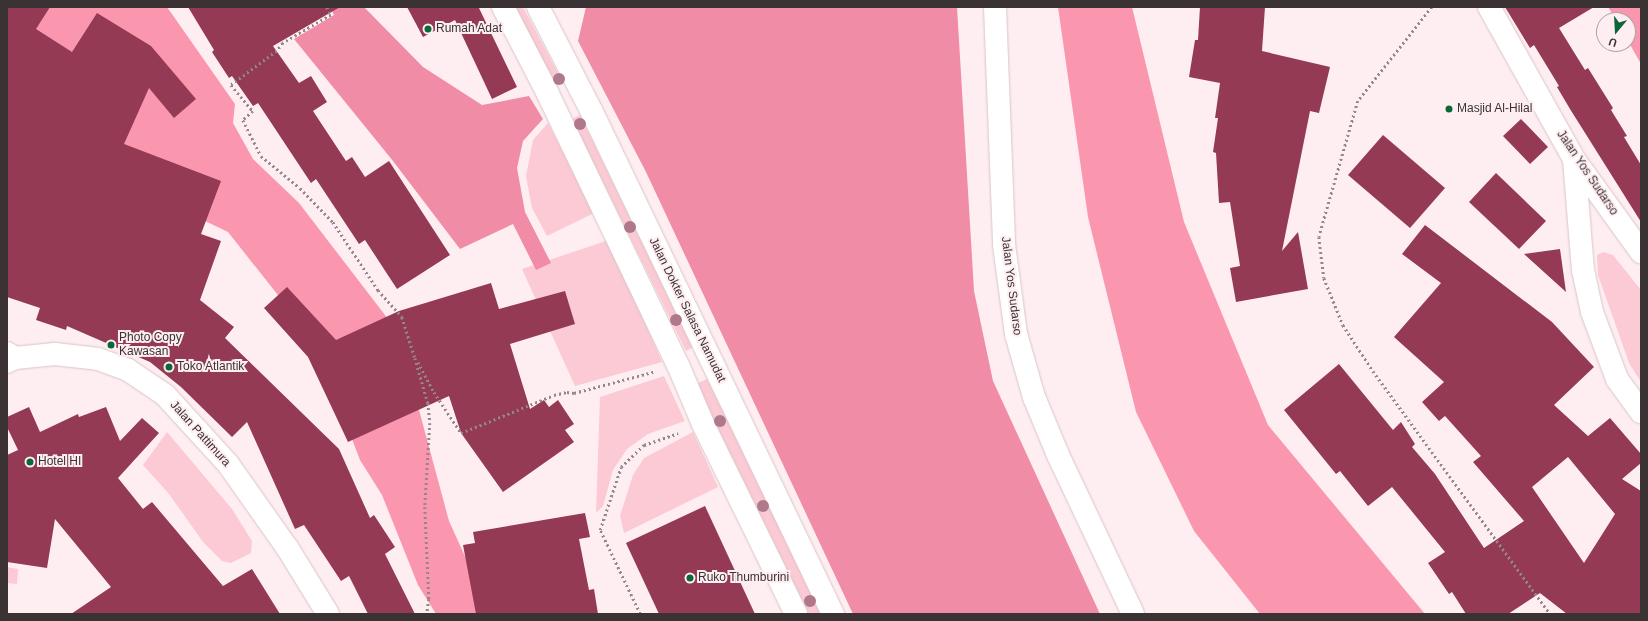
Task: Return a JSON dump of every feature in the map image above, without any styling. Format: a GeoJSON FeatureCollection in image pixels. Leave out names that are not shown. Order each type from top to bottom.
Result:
{"type":"FeatureCollection","features":[{"type":"Feature","properties":{"kind":"main road"},"geometry":{"type":"LineString","coordinates":[[503,7],[547,92],[678,365],[703,424],[796,614]]}},
{"type":"Feature","properties":{"kind":"main road","name":"Jalan Dokter Salasa Namudat"},"geometry":{"type":"LineString","coordinates":[[538,7],[592,112],[833,614]]}},
{"type":"Feature","properties":{"kind":"main road","name":"Jalan Yos Sudarso"},"geometry":{"type":"LineString","coordinates":[[995,7],[1004,244],[1016,334],[1034,397],[1058,455],[1134,614]]}},
{"type":"Feature","properties":{"kind":"main road","name":"Jalan Yos Sudarso"},"geometry":{"type":"LineString","coordinates":[[1489,7],[1574,159],[1641,252]]}},
{"type":"Feature","properties":{"kind":"main road"},"geometry":{"type":"LineString","coordinates":[[1574,159],[1583,270],[1592,312],[1617,379],[1641,412]]}},
{"type":"Feature","properties":{"kind":"main road","name":"Jalan Pattimura"},"geometry":{"type":"LineString","coordinates":[[10,358],[55,354],[98,359],[128,370],[165,395],[228,464],[288,550],[328,614]]}},
{"type":"Feature","properties":{"kind":"main road"},"geometry":{"type":"LineString","coordinates":[[678,365],[709,354]]}},
{"type":"Feature","properties":{"kind":"path"},"geometry":{"type":"LineString","coordinates":[[326,7],[331,14],[283,44],[231,85],[253,111],[243,120],[261,156],[300,188],[333,222],[378,290],[402,317],[428,403],[430,424],[425,507],[429,599],[427,614]]}},
{"type":"Feature","properties":{"kind":"path"},"geometry":{"type":"LineString","coordinates":[[1432,7],[1358,101],[1319,237],[1324,278],[1343,325],[1373,371],[1550,614]]}},
{"type":"Feature","properties":{"kind":"path"},"geometry":{"type":"LineString","coordinates":[[415,358],[434,392],[461,433],[554,395],[567,392],[574,393],[678,365]]}},
{"type":"Feature","properties":{"kind":"path"},"geometry":{"type":"LineString","coordinates":[[640,614],[600,530],[621,467],[644,445],[703,424]]}},
{"type":"Feature","properties":{"kind":"shaded area"},"geometry":{"type":"Polygon","coordinates":[[[7,7],[167,7],[235,104],[233,123],[253,159],[299,203],[398,332],[449,521],[491,614],[436,614],[418,585],[382,495],[360,460],[315,342],[228,232],[26,135],[7,7]]]}},
{"type":"Feature","properties":{"kind":"shaded area"},"geometry":{"type":"Polygon","coordinates":[[[330,7],[364,7],[423,67],[482,105],[529,96],[543,119],[523,141],[517,168],[525,212],[551,263],[536,270],[513,224],[460,249],[393,161],[294,39],[334,15],[330,7]]]}},
{"type":"Feature","properties":{"kind":"shaded area"},"geometry":{"type":"Polygon","coordinates":[[[514,7],[523,7],[562,81],[555,85],[514,7]]]}},
{"type":"Feature","properties":{"kind":"shaded area"},"geometry":{"type":"Polygon","coordinates":[[[586,7],[957,7],[974,291],[993,381],[1100,614],[853,614],[646,172],[578,41],[586,7]]]}},
{"type":"Feature","properties":{"kind":"shaded area"},"geometry":{"type":"Polygon","coordinates":[[[1058,7],[1132,7],[1184,222],[1268,425],[1425,614],[1260,614],[1194,531],[1136,412],[1088,217],[1058,7]]]}},
{"type":"Feature","properties":{"kind":"shaded area"},"geometry":{"type":"Polygon","coordinates":[[[1608,7],[1641,7],[1641,64],[1634,52],[1636,52],[1636,12],[1611,12],[1608,7]]]}},
{"type":"Feature","properties":{"kind":"shaded area"},"geometry":{"type":"Polygon","coordinates":[[[580,115],[693,347],[686,351],[572,119],[580,115]]]}},
{"type":"Feature","properties":{"kind":"shaded area"},"geometry":{"type":"Polygon","coordinates":[[[548,123],[594,213],[547,236],[532,208],[526,176],[533,140],[548,123]]]}},
{"type":"Feature","properties":{"kind":"shaded area"},"geometry":{"type":"Polygon","coordinates":[[[609,240],[662,362],[575,386],[522,269],[609,240]]]}},
{"type":"Feature","properties":{"kind":"shaded area"},"geometry":{"type":"Polygon","coordinates":[[[1603,252],[1613,255],[1641,290],[1641,382],[1629,363],[1598,275],[1597,255],[1603,252]]]}},
{"type":"Feature","properties":{"kind":"shaded area"},"geometry":{"type":"Polygon","coordinates":[[[664,376],[685,421],[648,434],[627,449],[613,470],[603,506],[596,513],[600,397],[664,376]]]}},
{"type":"Feature","properties":{"kind":"shaded area"},"geometry":{"type":"Polygon","coordinates":[[[707,379],[822,614],[809,614],[696,384],[707,379]]]}},
{"type":"Feature","properties":{"kind":"shaded area"},"geometry":{"type":"Polygon","coordinates":[[[167,432],[232,509],[252,541],[251,553],[231,563],[222,561],[203,542],[169,494],[143,465],[167,432]]]}},
{"type":"Feature","properties":{"kind":"shaded area"},"geometry":{"type":"Polygon","coordinates":[[[693,432],[718,487],[624,533],[620,516],[633,475],[644,458],[693,432]]]}},
{"type":"Feature","properties":{"kind":"shaded area"},"geometry":{"type":"Polygon","coordinates":[[[7,567],[18,569],[17,584],[7,583],[7,567]]]}},
{"type":"Feature","properties":{"kind":"building"},"geometry":{"type":"Polygon","coordinates":[[[7,7],[50,7],[36,29],[72,52],[97,13],[151,46],[196,99],[174,118],[149,88],[124,144],[221,181],[201,234],[221,241],[200,300],[234,327],[225,338],[339,449],[370,518],[374,515],[395,547],[385,554],[415,614],[368,614],[349,576],[341,581],[304,525],[295,529],[247,422],[232,437],[181,387],[150,362],[67,326],[66,330],[36,320],[40,308],[7,297],[7,7]]]}},
{"type":"Feature","properties":{"kind":"building"},"geometry":{"type":"Polygon","coordinates":[[[188,7],[340,7],[273,46],[299,83],[311,76],[327,102],[313,111],[346,161],[352,157],[365,177],[389,161],[450,255],[397,289],[365,240],[359,244],[316,179],[311,183],[258,103],[253,106],[232,76],[229,78],[212,52],[214,50],[188,7]]]}},
{"type":"Feature","properties":{"kind":"building"},"geometry":{"type":"Polygon","coordinates":[[[407,7],[480,7],[479,8],[517,87],[492,99],[455,20],[423,37],[407,7]]]}},
{"type":"Feature","properties":{"kind":"building"},"geometry":{"type":"Polygon","coordinates":[[[1200,7],[1265,7],[1262,51],[1330,67],[1319,113],[1310,111],[1282,251],[1298,232],[1308,289],[1236,302],[1230,268],[1240,266],[1230,202],[1219,203],[1216,153],[1213,152],[1218,118],[1215,118],[1220,83],[1189,77],[1195,40],[1198,40],[1200,7]]]}},
{"type":"Feature","properties":{"kind":"building"},"geometry":{"type":"Polygon","coordinates":[[[1505,7],[1594,7],[1559,28],[1585,70],[1588,68],[1613,108],[1611,110],[1627,136],[1624,137],[1641,165],[1641,222],[1570,109],[1557,87],[1559,86],[1534,45],[1530,48],[1505,7]]]}},
{"type":"Feature","properties":{"kind":"building"},"geometry":{"type":"Polygon","coordinates":[[[1521,119],[1548,147],[1530,164],[1503,136],[1521,119]]]}},
{"type":"Feature","properties":{"kind":"building"},"geometry":{"type":"Polygon","coordinates":[[[1383,135],[1445,188],[1410,228],[1348,175],[1383,135]]]}},
{"type":"Feature","properties":{"kind":"building"},"geometry":{"type":"Polygon","coordinates":[[[1496,173],[1546,221],[1519,249],[1469,202],[1496,173]]]}},
{"type":"Feature","properties":{"kind":"building"},"geometry":{"type":"Polygon","coordinates":[[[1425,225],[1552,322],[1594,367],[1554,405],[1588,436],[1610,418],[1641,454],[1641,463],[1622,479],[1641,491],[1641,614],[1567,614],[1540,593],[1508,614],[1466,614],[1452,592],[1449,594],[1428,563],[1445,552],[1392,487],[1368,506],[1340,471],[1336,474],[1284,410],[1339,364],[1393,430],[1401,422],[1415,444],[1412,447],[1435,474],[1484,548],[1524,521],[1473,462],[1481,456],[1445,416],[1439,421],[1422,402],[1444,382],[1394,337],[1441,283],[1402,254],[1425,225]],[[1568,457],[1532,487],[1584,563],[1615,514],[1568,457]]]}},
{"type":"Feature","properties":{"kind":"building"},"geometry":{"type":"Polygon","coordinates":[[[1560,249],[1566,292],[1524,254],[1560,249]]]}},
{"type":"Feature","properties":{"kind":"building"},"geometry":{"type":"Polygon","coordinates":[[[491,283],[499,309],[565,291],[575,324],[510,344],[530,409],[544,400],[549,407],[558,400],[574,424],[565,430],[574,442],[503,492],[461,433],[449,396],[348,442],[308,357],[264,308],[287,287],[336,340],[399,311],[491,283]]]}},
{"type":"Feature","properties":{"kind":"building"},"geometry":{"type":"Polygon","coordinates":[[[29,407],[40,432],[78,414],[79,417],[106,407],[120,441],[142,418],[159,433],[118,478],[143,509],[152,502],[223,586],[252,569],[280,614],[71,614],[111,587],[55,519],[47,568],[7,562],[7,455],[18,450],[7,427],[7,417],[29,407]]]}},
{"type":"Feature","properties":{"kind":"building","name":"Ruko Thumburini"},"geometry":{"type":"Polygon","coordinates":[[[705,506],[755,614],[659,614],[626,543],[705,506]]]}},
{"type":"Feature","properties":{"kind":"building"},"geometry":{"type":"Polygon","coordinates":[[[585,513],[590,537],[579,539],[589,590],[594,589],[598,614],[476,614],[463,545],[475,543],[473,532],[585,513]]]}},
{"type":"Feature","properties":{"kind":"place","name":"Rumah Adat"},"geometry":{"type":"Point","coordinates":[428,29]}},
{"type":"Feature","properties":{"kind":"place","name":"Masjid Al-Hilal"},"geometry":{"type":"Point","coordinates":[1449,109]}},
{"type":"Feature","properties":{"kind":"place","name":"Photo Copy Kawasan"},"geometry":{"type":"Point","coordinates":[111,345]}},
{"type":"Feature","properties":{"kind":"place","name":"Toko Atlantik"},"geometry":{"type":"Point","coordinates":[169,367]}},
{"type":"Feature","properties":{"kind":"place","name":"Hotel HI"},"geometry":{"type":"Point","coordinates":[30,462]}},
{"type":"Feature","properties":{"kind":"place","name":"Ruko Thumburini"},"geometry":{"type":"Point","coordinates":[690,578]}}]}
